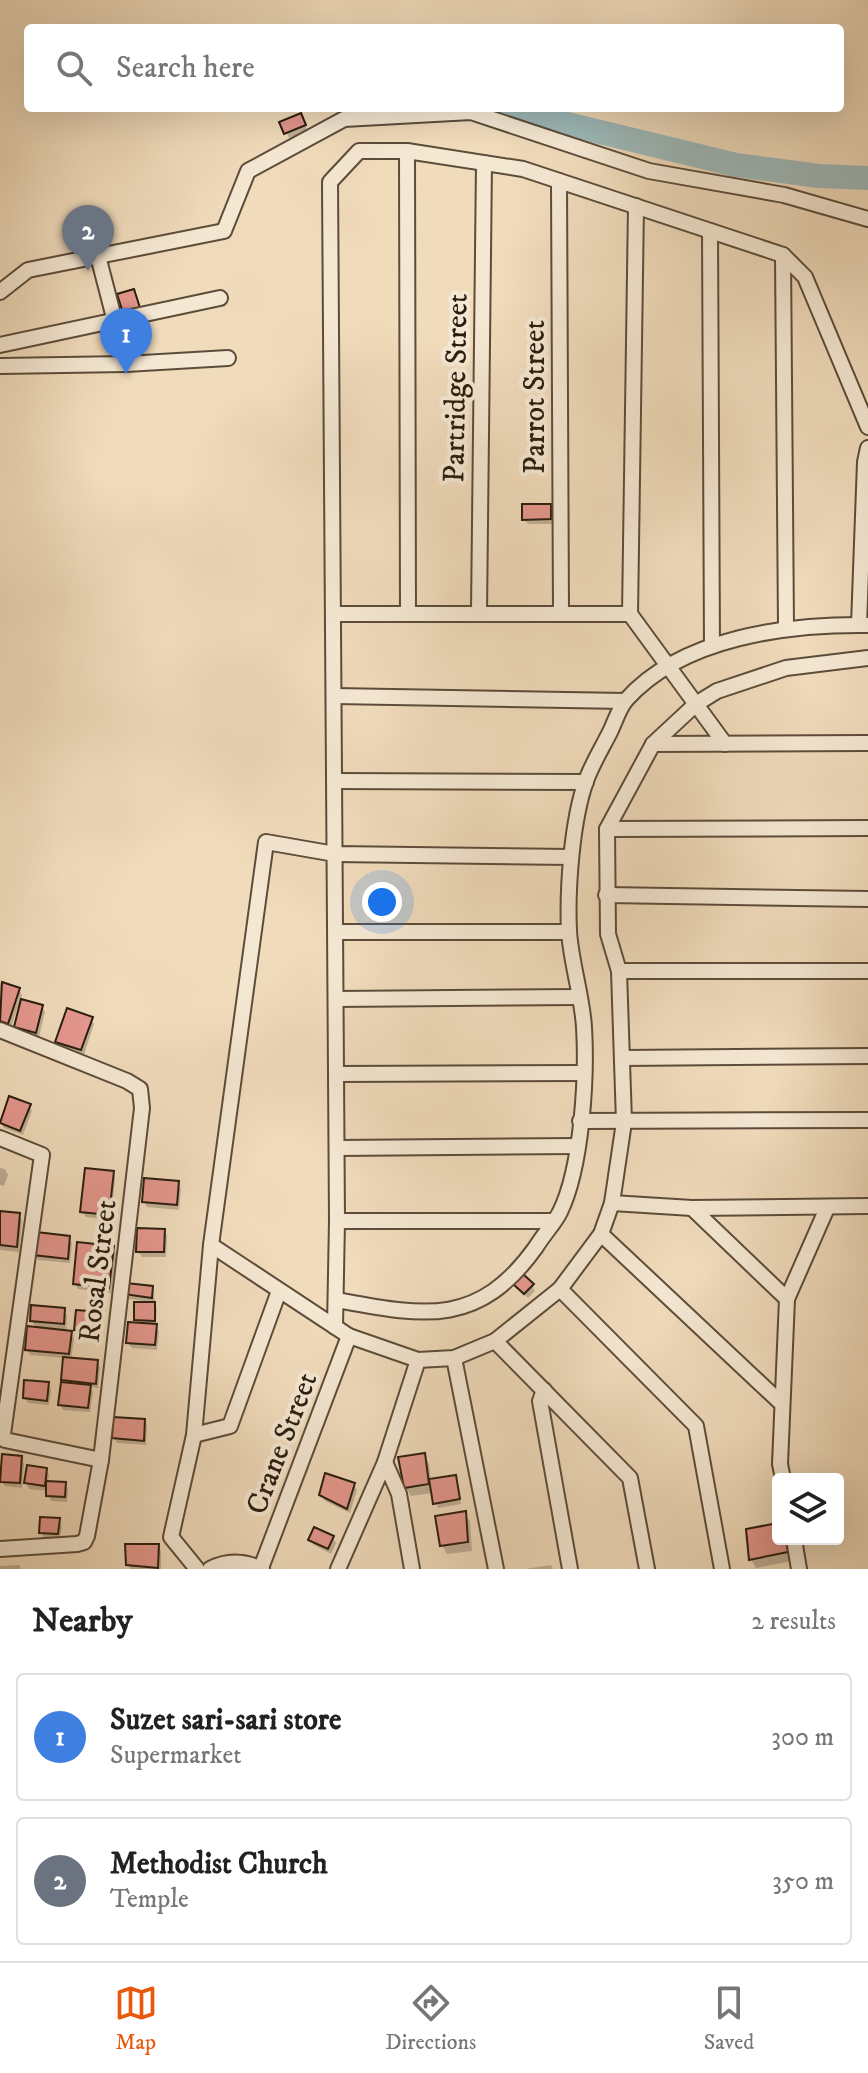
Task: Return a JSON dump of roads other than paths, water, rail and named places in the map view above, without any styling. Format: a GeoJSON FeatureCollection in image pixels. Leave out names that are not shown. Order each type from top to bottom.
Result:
{"type":"FeatureCollection","features":[{"type":"Feature","properties":{"kind":"street"},"geometry":{"type":"LineString","coordinates":[[0,292],[28,270],[224,231],[248,171],[344,119],[471,112],[649,171],[784,195],[868,219]]}},
{"type":"Feature","properties":{"kind":"street"},"geometry":{"type":"LineString","coordinates":[[335,1327],[337,1074],[330,182],[359,151],[407,151],[523,169],[783,255],[805,277],[868,427]]}},
{"type":"Feature","properties":{"kind":"street"},"geometry":{"type":"LineString","coordinates":[[407,151],[408,613]]}},
{"type":"Feature","properties":{"kind":"street","name":"Partridge Street"},"geometry":{"type":"LineString","coordinates":[[479,613],[484,163]]}},
{"type":"Feature","properties":{"kind":"street","name":"Parrot Street"},"geometry":{"type":"LineString","coordinates":[[559,181],[561,613]]}},
{"type":"Feature","properties":{"kind":"street"},"geometry":{"type":"LineString","coordinates":[[636,206],[630,614],[725,744]]}},
{"type":"Feature","properties":{"kind":"street"},"geometry":{"type":"LineString","coordinates":[[710,231],[712,646]]}},
{"type":"Feature","properties":{"kind":"street"},"geometry":{"type":"LineString","coordinates":[[783,255],[786,628]]}},
{"type":"Feature","properties":{"kind":"street"},"geometry":{"type":"LineString","coordinates":[[98,256],[126,364]]}},
{"type":"Feature","properties":{"kind":"street"},"geometry":{"type":"LineString","coordinates":[[0,345],[220,298]]}},
{"type":"Feature","properties":{"kind":"street"},"geometry":{"type":"LineString","coordinates":[[0,366],[126,364],[228,358]]}},
{"type":"Feature","properties":{"kind":"street"},"geometry":{"type":"LineString","coordinates":[[337,1300],[413,1313],[442,1313],[489,1296],[524,1263],[560,1212],[577,1146],[584,1073],[584,1025],[569,932],[571,857],[586,782],[625,701],[666,666],[712,646],[786,628],[864,625],[865,462],[868,448]]}},
{"type":"Feature","properties":{"kind":"street"},"geometry":{"type":"LineString","coordinates":[[333,614],[630,614]]}},
{"type":"Feature","properties":{"kind":"street"},"geometry":{"type":"LineString","coordinates":[[211,1245],[349,1336],[418,1360],[454,1358],[495,1341],[560,1289],[601,1234],[612,1203],[624,1122],[619,971],[608,934],[607,829],[653,744],[696,704],[717,691],[786,668],[868,658]]}},
{"type":"Feature","properties":{"kind":"street"},"geometry":{"type":"LineString","coordinates":[[334,696],[625,701]]}},
{"type":"Feature","properties":{"kind":"street"},"geometry":{"type":"LineString","coordinates":[[653,744],[868,743]]}},
{"type":"Feature","properties":{"kind":"street"},"geometry":{"type":"LineString","coordinates":[[335,781],[586,782]]}},
{"type":"Feature","properties":{"kind":"street"},"geometry":{"type":"LineString","coordinates":[[607,829],[868,828]]}},
{"type":"Feature","properties":{"kind":"street"},"geometry":{"type":"LineString","coordinates":[[197,1569],[171,1537],[194,1435],[211,1245],[266,842],[335,854],[571,857]]}},
{"type":"Feature","properties":{"kind":"street"},"geometry":{"type":"LineString","coordinates":[[606,895],[868,899]]}},
{"type":"Feature","properties":{"kind":"street"},"geometry":{"type":"LineString","coordinates":[[336,932],[569,932]]}},
{"type":"Feature","properties":{"kind":"street"},"geometry":{"type":"LineString","coordinates":[[619,971],[868,971]]}},
{"type":"Feature","properties":{"kind":"street"},"geometry":{"type":"LineString","coordinates":[[336,999],[579,997]]}},
{"type":"Feature","properties":{"kind":"street","name":"Rosal Street"},"geometry":{"type":"LineString","coordinates":[[0,1030],[127,1081],[140,1089],[142,1108],[101,1460],[87,1536],[84,1542],[77,1544],[0,1549]]}},
{"type":"Feature","properties":{"kind":"street"},"geometry":{"type":"LineString","coordinates":[[622,1058],[868,1056]]}},
{"type":"Feature","properties":{"kind":"street"},"geometry":{"type":"LineString","coordinates":[[337,1074],[584,1073]]}},
{"type":"Feature","properties":{"kind":"street"},"geometry":{"type":"LineString","coordinates":[[580,1121],[868,1120]]}},
{"type":"Feature","properties":{"kind":"street"},"geometry":{"type":"LineString","coordinates":[[0,1138],[42,1155],[3,1434],[5,1440],[101,1460]]}},
{"type":"Feature","properties":{"kind":"street"},"geometry":{"type":"LineString","coordinates":[[337,1148],[577,1146]]}},
{"type":"Feature","properties":{"kind":"street"},"geometry":{"type":"LineString","coordinates":[[612,1203],[692,1208],[868,1206]]}},
{"type":"Feature","properties":{"kind":"street"},"geometry":{"type":"LineString","coordinates":[[692,1208],[787,1299]]}},
{"type":"Feature","properties":{"kind":"street"},"geometry":{"type":"LineString","coordinates":[[782,1473],[787,1299],[827,1208]]}},
{"type":"Feature","properties":{"kind":"street"},"geometry":{"type":"LineString","coordinates":[[337,1221],[554,1221]]}},
{"type":"Feature","properties":{"kind":"street"},"geometry":{"type":"LineString","coordinates":[[601,1234],[782,1404]]}},
{"type":"Feature","properties":{"kind":"street"},"geometry":{"type":"LineString","coordinates":[[560,1289],[696,1426],[722,1569]]}},
{"type":"Feature","properties":{"kind":"street"},"geometry":{"type":"LineString","coordinates":[[194,1435],[230,1426],[279,1291]]}},
{"type":"Feature","properties":{"kind":"street","name":"Crane Street"},"geometry":{"type":"LineString","coordinates":[[262,1568],[349,1336]]}},
{"type":"Feature","properties":{"kind":"street"},"geometry":{"type":"LineString","coordinates":[[495,1341],[630,1478],[647,1569]]}},
{"type":"Feature","properties":{"kind":"street"},"geometry":{"type":"LineString","coordinates":[[454,1358],[496,1569]]}},
{"type":"Feature","properties":{"kind":"street"},"geometry":{"type":"LineString","coordinates":[[338,1569],[385,1462],[418,1360]]}},
{"type":"Feature","properties":{"kind":"street"},"geometry":{"type":"LineString","coordinates":[[544,1390],[540,1401],[570,1569]]}},
{"type":"Feature","properties":{"kind":"street"},"geometry":{"type":"LineString","coordinates":[[385,1462],[399,1494],[412,1569]]}},
{"type":"Feature","properties":{"kind":"street"},"geometry":{"type":"LineString","coordinates":[[795,1545],[798,1569]]}},
{"type":"Feature","properties":{"kind":"street"},"geometry":{"type":"LineString","coordinates":[[210,1569],[219,1564],[240,1562],[262,1568]]}},
{"type":"Feature","properties":{"kind":"waterway"},"geometry":{"type":"LineString","coordinates":[[517,112],[736,165],[819,176],[868,178]]}},
{"type":"Feature","properties":{"kind":"place","name":"Methodist Church"},"geometry":{"type":"Point","coordinates":[88,271]}},
{"type":"Feature","properties":{"kind":"place","name":"Suzet sari-sari store"},"geometry":{"type":"Point","coordinates":[126,374]}}]}
